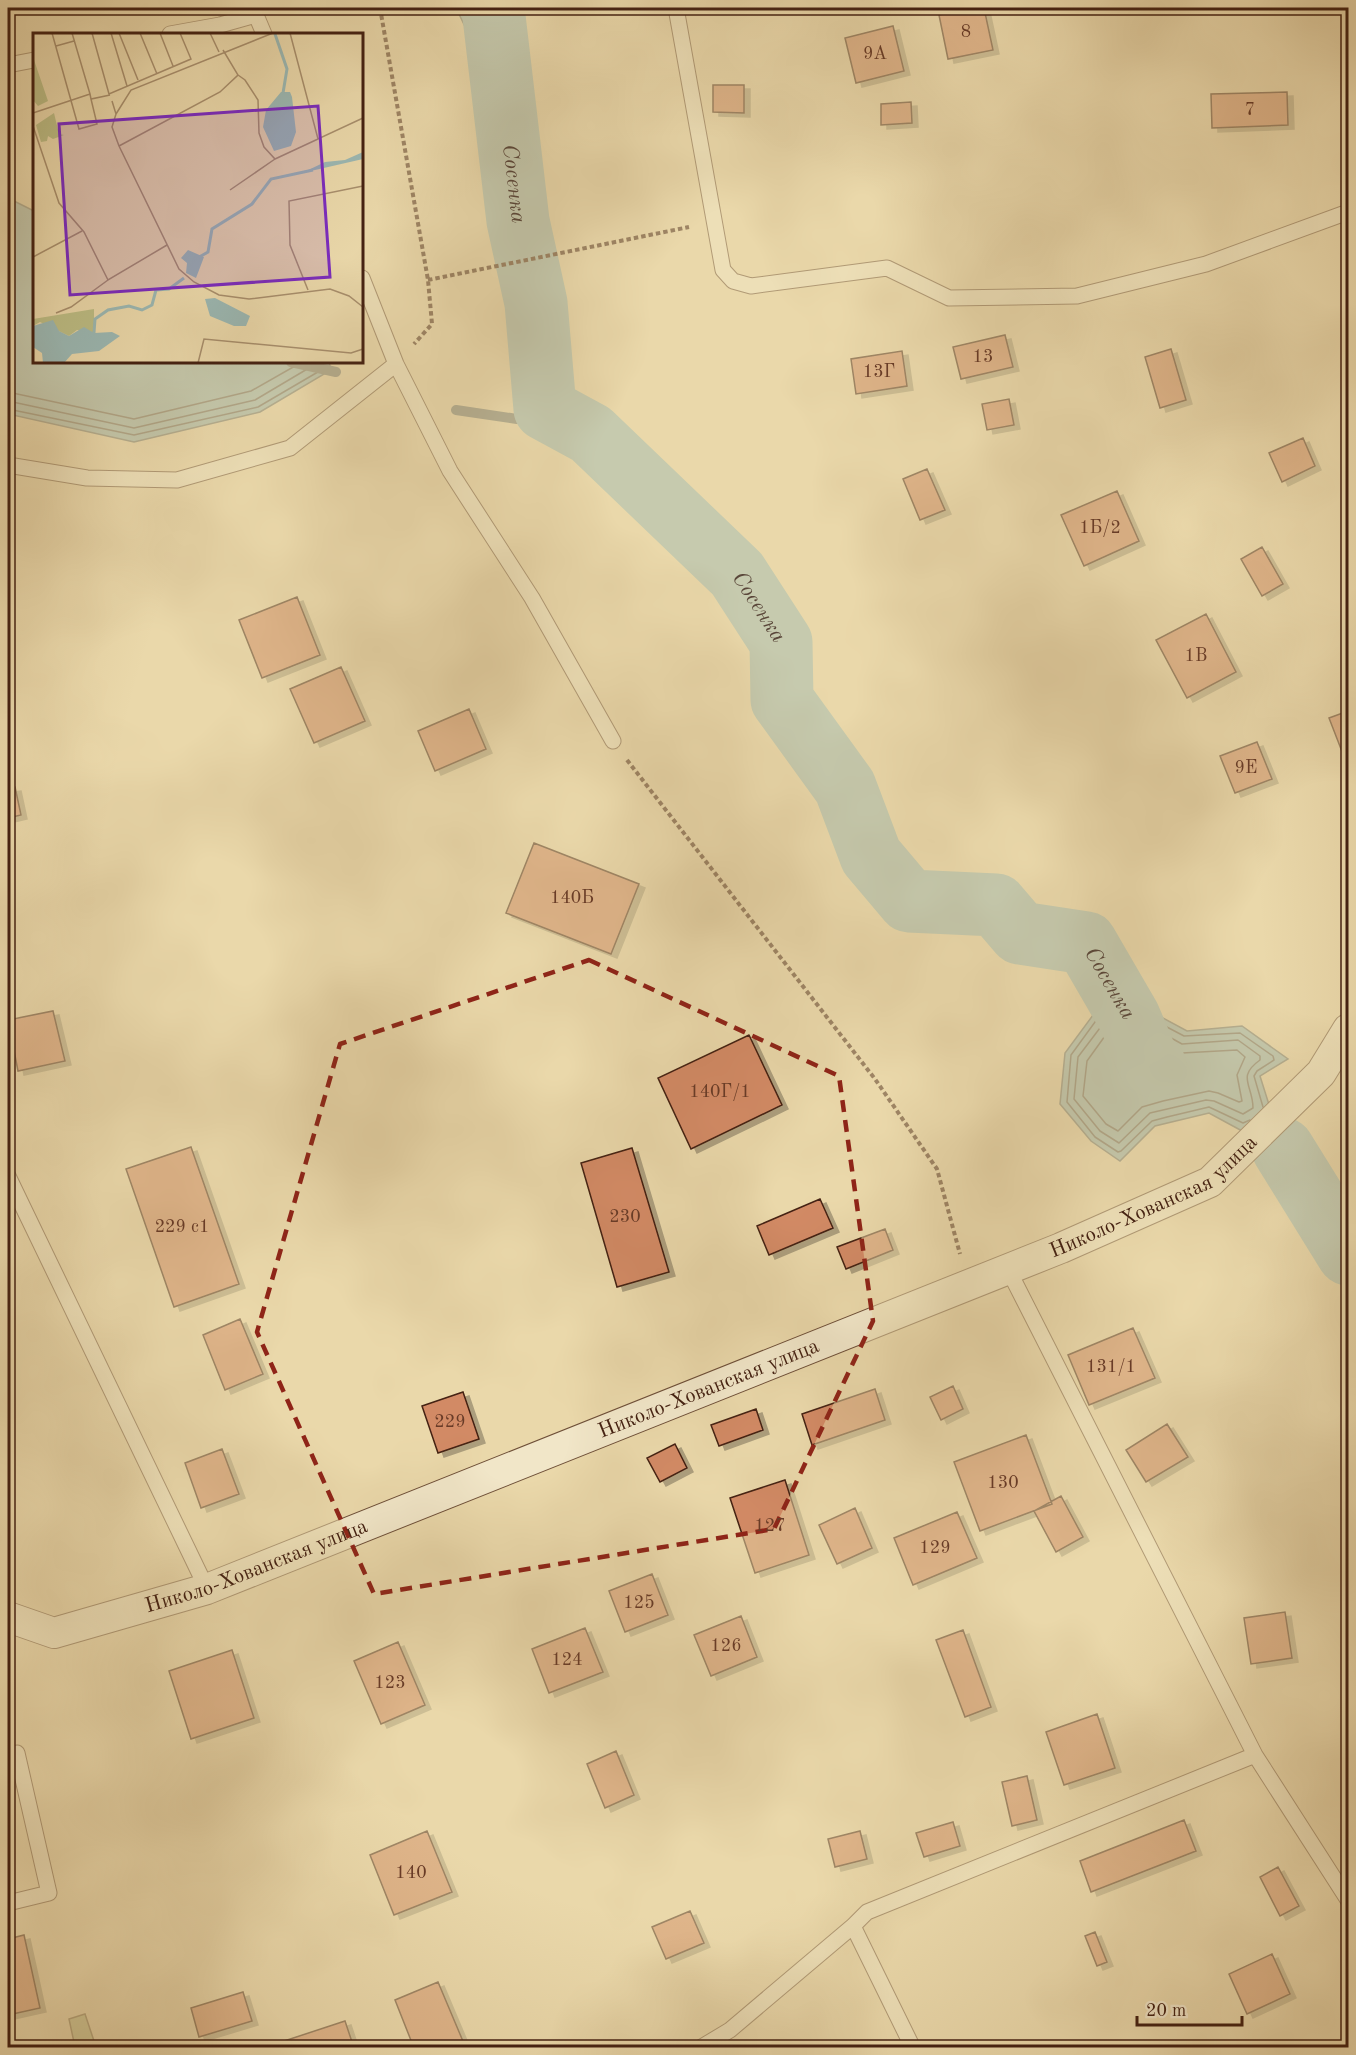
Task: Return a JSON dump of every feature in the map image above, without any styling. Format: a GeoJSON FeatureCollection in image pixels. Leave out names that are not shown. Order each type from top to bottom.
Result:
{"type":"FeatureCollection","features":[{"type":"Feature","properties":{"kind":"street","name":"Николо-Хованская улица"},"geometry":{"type":"LineString","coordinates":[[8,1617],[54,1633],[207,1589],[1061,1248],[1210,1182],[1321,1072],[1348,1029]]}},
{"type":"Feature","properties":{"kind":"lane"},"geometry":{"type":"LineString","coordinates":[[676,8],[723,270],[733,281],[751,286],[887,268],[949,298],[1077,296],[1206,264],[1348,212]]}},
{"type":"Feature","properties":{"kind":"lane"},"geometry":{"type":"LineString","coordinates":[[176,33],[220,25],[255,11],[264,33]]}},
{"type":"Feature","properties":{"kind":"lane"},"geometry":{"type":"LineString","coordinates":[[8,65],[33,60]]}},
{"type":"Feature","properties":{"kind":"lane"},"geometry":{"type":"LineString","coordinates":[[363,281],[396,364],[450,471],[532,598],[612,741]]}},
{"type":"Feature","properties":{"kind":"lane"},"geometry":{"type":"LineString","coordinates":[[8,465],[87,478],[177,480],[290,448],[396,364]]}},
{"type":"Feature","properties":{"kind":"lane"},"geometry":{"type":"LineString","coordinates":[[8,1176],[207,1589]]}},
{"type":"Feature","properties":{"kind":"lane"},"geometry":{"type":"LineString","coordinates":[[1008,1269],[1255,1755],[1348,1900]]}},
{"type":"Feature","properties":{"kind":"lane"},"geometry":{"type":"LineString","coordinates":[[8,1755],[17,1753],[49,1893],[8,1903]]}},
{"type":"Feature","properties":{"kind":"lane"},"geometry":{"type":"LineString","coordinates":[[700,2048],[730,2030],[867,1912],[1255,1755]]}},
{"type":"Feature","properties":{"kind":"lane"},"geometry":{"type":"LineString","coordinates":[[853,1926],[913,2048]]}},
{"type":"Feature","properties":{"kind":"path"},"geometry":{"type":"LineString","coordinates":[[380,8],[428,280],[432,324],[396,364]]}},
{"type":"Feature","properties":{"kind":"path"},"geometry":{"type":"LineString","coordinates":[[428,280],[715,222]]}},
{"type":"Feature","properties":{"kind":"path"},"geometry":{"type":"LineString","coordinates":[[612,741],[875,1079],[937,1169],[961,1258]]}},
{"type":"Feature","properties":{"kind":"highlighted area"},"geometry":{"type":"Polygon","coordinates":[[[589,960],[839,1076],[873,1321],[774,1529],[374,1594],[257,1332],[340,1044],[589,960]]]}},
{"type":"Feature","properties":{"kind":"green space"},"geometry":{"type":"Polygon","coordinates":[[[85,2014],[96,2047],[75,2047],[69,2019],[85,2014]]]}},
{"type":"Feature","properties":{"kind":"water"},"geometry":{"type":"Polygon","coordinates":[[[456,8],[512,8],[516,33],[514,66],[517,165],[493,140],[476,49],[456,8]]]}},
{"type":"Feature","properties":{"kind":"water"},"geometry":{"type":"Polygon","coordinates":[[[8,198],[33,210],[33,363],[329,363],[331,370],[260,412],[134,442],[8,414],[8,198]]]}},
{"type":"Feature","properties":{"kind":"water"},"geometry":{"type":"Polygon","coordinates":[[[1125,983],[1150,1011],[1187,1031],[1242,1026],[1288,1059],[1260,1076],[1271,1111],[1244,1132],[1209,1113],[1155,1126],[1120,1161],[1091,1141],[1060,1104],[1065,1053],[1099,1007],[1125,983]]]}},
{"type":"Feature","properties":{"kind":"building"},"geometry":{"type":"Polygon","coordinates":[[[984,8],[993,50],[948,59],[939,15],[984,8]]]}},
{"type":"Feature","properties":{"kind":"building"},"geometry":{"type":"Polygon","coordinates":[[[893,26],[904,71],[856,83],[845,38],[893,26]]]}},
{"type":"Feature","properties":{"kind":"building"},"geometry":{"type":"Polygon","coordinates":[[[713,85],[744,85],[744,113],[713,112],[713,85]]]}},
{"type":"Feature","properties":{"kind":"building"},"geometry":{"type":"Polygon","coordinates":[[[1287,92],[1288,125],[1212,128],[1211,94],[1287,92]]]}},
{"type":"Feature","properties":{"kind":"building"},"geometry":{"type":"Polygon","coordinates":[[[911,102],[912,123],[881,125],[881,104],[911,102]]]}},
{"type":"Feature","properties":{"kind":"building"},"geometry":{"type":"Polygon","coordinates":[[[1005,335],[1013,367],[961,379],[953,347],[1005,335]]]}},
{"type":"Feature","properties":{"kind":"building"},"geometry":{"type":"Polygon","coordinates":[[[1171,349],[1186,400],[1160,408],[1145,357],[1171,349]]]}},
{"type":"Feature","properties":{"kind":"building"},"geometry":{"type":"Polygon","coordinates":[[[902,351],[907,386],[856,394],[851,359],[902,351]]]}},
{"type":"Feature","properties":{"kind":"building"},"geometry":{"type":"Polygon","coordinates":[[[1009,399],[1014,425],[987,430],[982,404],[1009,399]]]}},
{"type":"Feature","properties":{"kind":"building"},"geometry":{"type":"Polygon","coordinates":[[[1303,438],[1315,466],[1282,482],[1269,453],[1303,438]]]}},
{"type":"Feature","properties":{"kind":"building"},"geometry":{"type":"Polygon","coordinates":[[[927,469],[945,510],[920,520],[903,479],[927,469]]]}},
{"type":"Feature","properties":{"kind":"building"},"geometry":{"type":"Polygon","coordinates":[[[1117,491],[1139,541],[1084,566],[1061,515],[1117,491]]]}},
{"type":"Feature","properties":{"kind":"building"},"geometry":{"type":"Polygon","coordinates":[[[1262,547],[1283,584],[1262,596],[1241,559],[1262,547]]]}},
{"type":"Feature","properties":{"kind":"building"},"geometry":{"type":"Polygon","coordinates":[[[297,597],[320,655],[262,678],[239,620],[297,597]]]}},
{"type":"Feature","properties":{"kind":"building"},"geometry":{"type":"Polygon","coordinates":[[[1206,614],[1236,672],[1187,698],[1156,640],[1206,614]]]}},
{"type":"Feature","properties":{"kind":"building"},"geometry":{"type":"Polygon","coordinates":[[[341,667],[365,721],[314,743],[290,689],[341,667]]]}},
{"type":"Feature","properties":{"kind":"building"},"geometry":{"type":"Polygon","coordinates":[[[469,709],[486,749],[435,771],[418,731],[469,709]]]}},
{"type":"Feature","properties":{"kind":"building"},"geometry":{"type":"Polygon","coordinates":[[[1348,711],[1348,767],[1329,718],[1348,711]]]}},
{"type":"Feature","properties":{"kind":"building"},"geometry":{"type":"Polygon","coordinates":[[[1257,742],[1272,779],[1235,793],[1220,756],[1257,742]]]}},
{"type":"Feature","properties":{"kind":"building"},"geometry":{"type":"Polygon","coordinates":[[[15,787],[21,815],[8,818],[8,788],[15,787]]]}},
{"type":"Feature","properties":{"kind":"building"},"geometry":{"type":"Polygon","coordinates":[[[534,843],[639,884],[611,954],[506,913],[534,843]]]}},
{"type":"Feature","properties":{"kind":"building"},"geometry":{"type":"Polygon","coordinates":[[[53,1011],[65,1061],[18,1071],[8,1020],[53,1011]]]}},
{"type":"Feature","properties":{"kind":"building"},"geometry":{"type":"Polygon","coordinates":[[[749,1035],[782,1105],[691,1149],[658,1078],[749,1035]]]}},
{"type":"Feature","properties":{"kind":"building"},"geometry":{"type":"Polygon","coordinates":[[[191,1147],[239,1284],[174,1307],[126,1169],[191,1147]]]}},
{"type":"Feature","properties":{"kind":"building"},"geometry":{"type":"Polygon","coordinates":[[[632,1148],[669,1272],[617,1287],[581,1163],[632,1148]]]}},
{"type":"Feature","properties":{"kind":"building"},"geometry":{"type":"Polygon","coordinates":[[[820,1199],[833,1228],[769,1255],[757,1226],[820,1199]]]}},
{"type":"Feature","properties":{"kind":"building"},"geometry":{"type":"Polygon","coordinates":[[[885,1229],[893,1250],[846,1269],[837,1247],[885,1229]]]}},
{"type":"Feature","properties":{"kind":"building"},"geometry":{"type":"Polygon","coordinates":[[[240,1319],[263,1374],[225,1390],[203,1335],[240,1319]]]}},
{"type":"Feature","properties":{"kind":"building"},"geometry":{"type":"Polygon","coordinates":[[[1133,1328],[1155,1378],[1089,1405],[1068,1355],[1133,1328]]]}},
{"type":"Feature","properties":{"kind":"building"},"geometry":{"type":"Polygon","coordinates":[[[953,1386],[963,1409],[941,1420],[930,1397],[953,1386]]]}},
{"type":"Feature","properties":{"kind":"building"},"geometry":{"type":"Polygon","coordinates":[[[875,1389],[885,1420],[812,1445],[802,1414],[875,1389]]]}},
{"type":"Feature","properties":{"kind":"building"},"geometry":{"type":"Polygon","coordinates":[[[463,1392],[479,1439],[438,1453],[422,1406],[463,1392]]]}},
{"type":"Feature","properties":{"kind":"building"},"geometry":{"type":"Polygon","coordinates":[[[756,1409],[763,1430],[719,1446],[711,1425],[756,1409]]]}},
{"type":"Feature","properties":{"kind":"building"},"geometry":{"type":"Polygon","coordinates":[[[1167,1424],[1188,1457],[1146,1482],[1126,1450],[1167,1424]]]}},
{"type":"Feature","properties":{"kind":"building"},"geometry":{"type":"Polygon","coordinates":[[[1026,1435],[1052,1504],[980,1531],[954,1462],[1026,1435]]]}},
{"type":"Feature","properties":{"kind":"building"},"geometry":{"type":"Polygon","coordinates":[[[675,1444],[687,1468],[660,1482],[647,1458],[675,1444]]]}},
{"type":"Feature","properties":{"kind":"building"},"geometry":{"type":"Polygon","coordinates":[[[222,1449],[239,1494],[201,1508],[185,1463],[222,1449]]]}},
{"type":"Feature","properties":{"kind":"building"},"geometry":{"type":"Polygon","coordinates":[[[785,1480],[809,1555],[755,1573],[730,1498],[785,1480]]]}},
{"type":"Feature","properties":{"kind":"building"},"geometry":{"type":"Polygon","coordinates":[[[1061,1496],[1083,1537],[1056,1552],[1034,1511],[1061,1496]]]}},
{"type":"Feature","properties":{"kind":"building"},"geometry":{"type":"Polygon","coordinates":[[[855,1508],[872,1548],[837,1564],[819,1525],[855,1508]]]}},
{"type":"Feature","properties":{"kind":"building"},"geometry":{"type":"Polygon","coordinates":[[[957,1512],[977,1558],[913,1585],[894,1538],[957,1512]]]}},
{"type":"Feature","properties":{"kind":"building"},"geometry":{"type":"Polygon","coordinates":[[[652,1574],[668,1615],[625,1632],[609,1591],[652,1574]]]}},
{"type":"Feature","properties":{"kind":"building"},"geometry":{"type":"Polygon","coordinates":[[[1285,1612],[1292,1658],[1251,1664],[1244,1618],[1285,1612]]]}},
{"type":"Feature","properties":{"kind":"building"},"geometry":{"type":"Polygon","coordinates":[[[741,1616],[757,1657],[711,1676],[694,1635],[741,1616]]]}},
{"type":"Feature","properties":{"kind":"building"},"geometry":{"type":"Polygon","coordinates":[[[585,1628],[603,1672],[549,1693],[532,1649],[585,1628]]]}},
{"type":"Feature","properties":{"kind":"building"},"geometry":{"type":"Polygon","coordinates":[[[963,1630],[991,1707],[965,1717],[936,1640],[963,1630]]]}},
{"type":"Feature","properties":{"kind":"building"},"geometry":{"type":"Polygon","coordinates":[[[398,1642],[425,1705],[381,1724],[354,1661],[398,1642]]]}},
{"type":"Feature","properties":{"kind":"building"},"geometry":{"type":"Polygon","coordinates":[[[232,1650],[254,1718],[191,1739],[169,1671],[232,1650]]]}},
{"type":"Feature","properties":{"kind":"building"},"geometry":{"type":"Polygon","coordinates":[[[1097,1714],[1115,1768],[1064,1785],[1046,1732],[1097,1714]]]}},
{"type":"Feature","properties":{"kind":"building"},"geometry":{"type":"Polygon","coordinates":[[[616,1751],[634,1795],[605,1808],[587,1764],[616,1751]]]}},
{"type":"Feature","properties":{"kind":"building"},"geometry":{"type":"Polygon","coordinates":[[[1027,1776],[1037,1820],[1012,1826],[1002,1782],[1027,1776]]]}},
{"type":"Feature","properties":{"kind":"building"},"geometry":{"type":"Polygon","coordinates":[[[1184,1820],[1196,1851],[1091,1892],[1080,1861],[1184,1820]]]}},
{"type":"Feature","properties":{"kind":"building"},"geometry":{"type":"Polygon","coordinates":[[[953,1822],[960,1846],[924,1857],[916,1833],[953,1822]]]}},
{"type":"Feature","properties":{"kind":"building"},"geometry":{"type":"Polygon","coordinates":[[[427,1831],[452,1892],[394,1915],[370,1855],[427,1831]]]}},
{"type":"Feature","properties":{"kind":"building"},"geometry":{"type":"Polygon","coordinates":[[[860,1831],[867,1859],[835,1867],[828,1839],[860,1831]]]}},
{"type":"Feature","properties":{"kind":"building"},"geometry":{"type":"Polygon","coordinates":[[[1278,1867],[1299,1906],[1280,1916],[1260,1877],[1278,1867]]]}},
{"type":"Feature","properties":{"kind":"building"},"geometry":{"type":"Polygon","coordinates":[[[690,1911],[704,1943],[666,1959],[652,1927],[690,1911]]]}},
{"type":"Feature","properties":{"kind":"building"},"geometry":{"type":"Polygon","coordinates":[[[1095,1932],[1107,1962],[1097,1966],[1085,1936],[1095,1932]]]}},
{"type":"Feature","properties":{"kind":"building"},"geometry":{"type":"Polygon","coordinates":[[[24,1935],[40,2008],[8,2015],[8,1939],[24,1935]]]}},
{"type":"Feature","properties":{"kind":"building"},"geometry":{"type":"Polygon","coordinates":[[[1272,1954],[1290,1994],[1247,2014],[1229,1974],[1272,1954]]]}},
{"type":"Feature","properties":{"kind":"building"},"geometry":{"type":"Polygon","coordinates":[[[438,1982],[465,2046],[414,2048],[395,2000],[438,1982]]]}},
{"type":"Feature","properties":{"kind":"building"},"geometry":{"type":"Polygon","coordinates":[[[243,1992],[252,2021],[199,2037],[191,2008],[243,1992]]]}},
{"type":"Feature","properties":{"kind":"building"},"geometry":{"type":"Polygon","coordinates":[[[345,2021],[354,2048],[276,2048],[275,2044],[345,2021]]]}},
{"type":"Feature","properties":{"kind":"waterway","name":"Сосенка"},"geometry":{"type":"LineString","coordinates":[[493,8],[518,221],[536,303],[545,409],[591,434],[737,574],[781,642],[782,700],[845,787],[871,856],[909,901],[996,905],[1020,933],[1086,943],[1129,1017],[1149,1064],[1155,1066]]}},
{"type":"Feature","properties":{"kind":"waterway"},"geometry":{"type":"LineString","coordinates":[[296,363],[336,372]]}},
{"type":"Feature","properties":{"kind":"waterway"},"geometry":{"type":"LineString","coordinates":[[456,410],[517,419],[545,409]]}},
{"type":"Feature","properties":{"kind":"waterway","name":"Сосенка"},"geometry":{"type":"LineString","coordinates":[[1283,1149],[1348,1254]]}}]}
